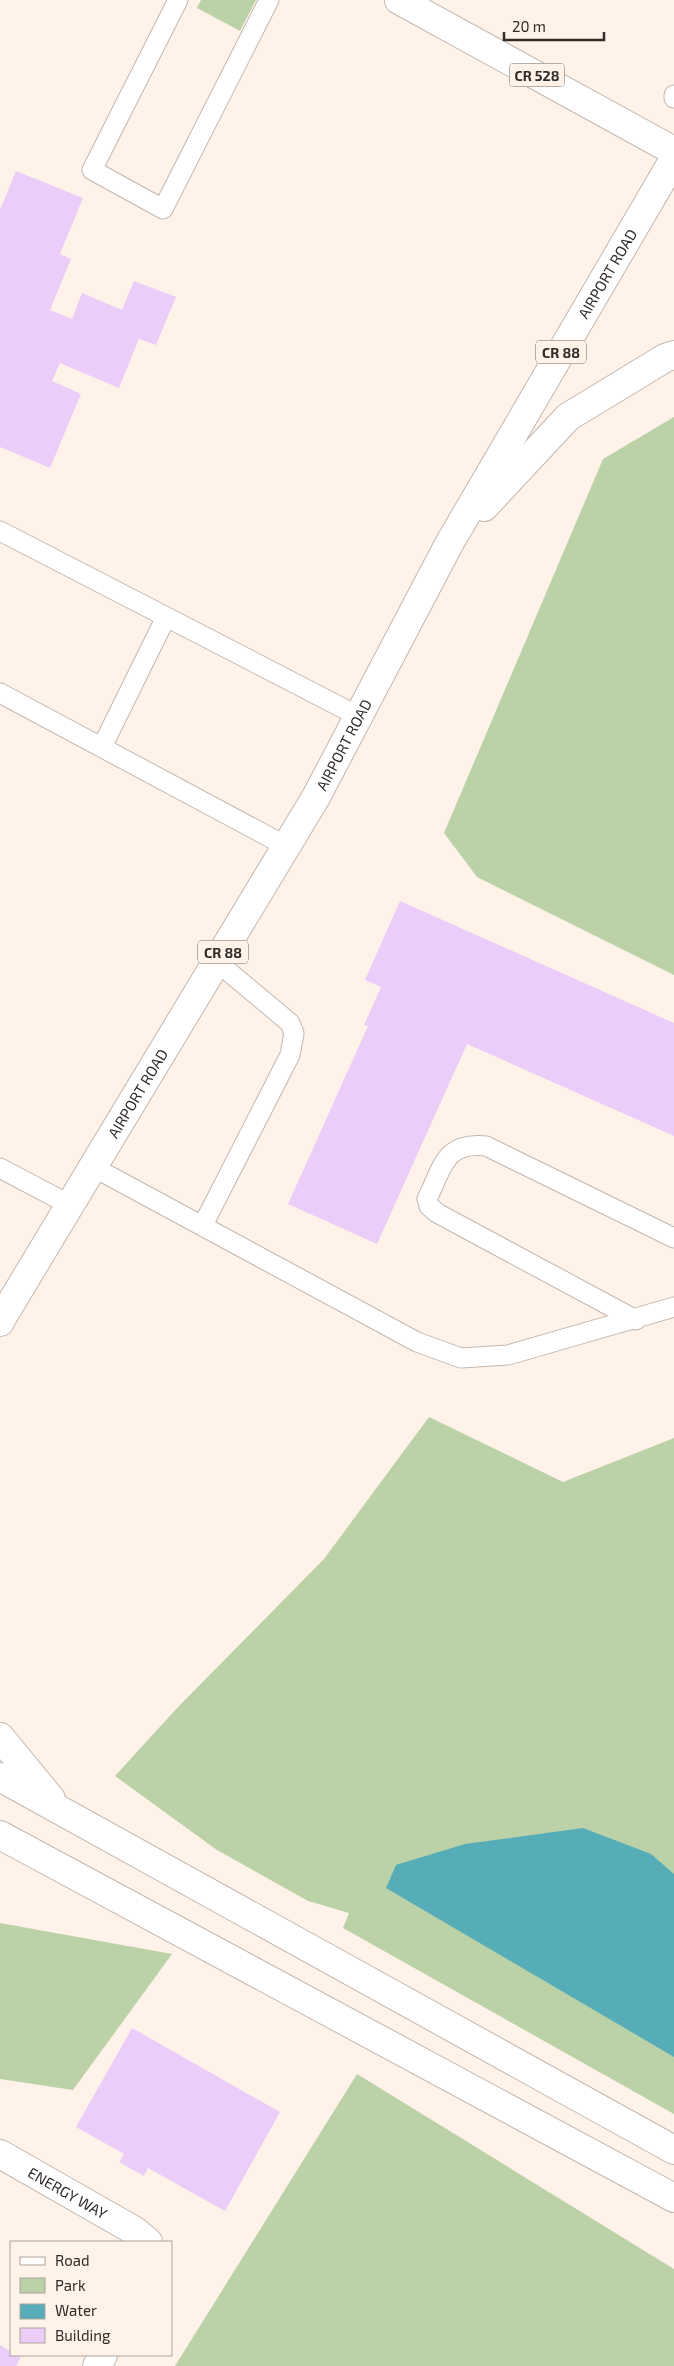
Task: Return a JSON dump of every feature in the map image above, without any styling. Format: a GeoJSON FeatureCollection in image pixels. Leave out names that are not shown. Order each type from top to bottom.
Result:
{"type":"FeatureCollection","features":[{"type":"Feature","properties":{"kind":"main road","name":"CR 528"},"geometry":{"type":"LineString","coordinates":[[400,0],[674,151]]}},
{"type":"Feature","properties":{"kind":"main road","name":"AIRPORT ROAD"},"geometry":{"type":"LineString","coordinates":[[0,1322],[316,797],[449,544],[674,160]]}},
{"type":"Feature","properties":{"kind":"main road"},"geometry":{"type":"LineString","coordinates":[[449,544],[568,417],[674,354]]}},
{"type":"Feature","properties":{"kind":"main road"},"geometry":{"type":"LineString","coordinates":[[0,1736],[60,1810]]}},
{"type":"Feature","properties":{"kind":"main road"},"geometry":{"type":"LineString","coordinates":[[0,1777],[674,2150]]}},
{"type":"Feature","properties":{"kind":"main road"},"geometry":{"type":"LineString","coordinates":[[0,1834],[674,2198]]}},
{"type":"Feature","properties":{"kind":"main road","name":"ENERGY WAY"},"geometry":{"type":"LineString","coordinates":[[0,2154],[142,2236]]}},
{"type":"Feature","properties":{"kind":"lane"},"geometry":{"type":"LineString","coordinates":[[178,0],[92,170],[163,209],[269,0]]}},
{"type":"Feature","properties":{"kind":"lane"},"geometry":{"type":"LineString","coordinates":[[0,531],[358,716]]}},
{"type":"Feature","properties":{"kind":"lane"},"geometry":{"type":"LineString","coordinates":[[102,747],[166,617]]}},
{"type":"Feature","properties":{"kind":"lane"},"geometry":{"type":"LineString","coordinates":[[0,693],[286,846]]}},
{"type":"Feature","properties":{"kind":"lane"},"geometry":{"type":"LineString","coordinates":[[203,1225],[290,1055],[294,1033],[290,1022],[216,962]]}},
{"type":"Feature","properties":{"kind":"lane"},"geometry":{"type":"LineString","coordinates":[[636,1320],[437,1213],[429,1206],[427,1199],[447,1157],[454,1150],[464,1146],[486,1146],[674,1238]]}},
{"type":"Feature","properties":{"kind":"lane"},"geometry":{"type":"LineString","coordinates":[[93,1167],[417,1342],[461,1358],[508,1355],[636,1320],[674,1307]]}},
{"type":"Feature","properties":{"kind":"lane"},"geometry":{"type":"LineString","coordinates":[[0,1168],[70,1205]]}},
{"type":"Feature","properties":{"kind":"green space"},"geometry":{"type":"Polygon","coordinates":[[[201,0],[256,0],[240,31],[197,8],[201,0]]]}},
{"type":"Feature","properties":{"kind":"green space"},"geometry":{"type":"Polygon","coordinates":[[[674,417],[674,975],[477,877],[444,833],[603,459],[674,417]]]}},
{"type":"Feature","properties":{"kind":"green space"},"geometry":{"type":"Polygon","coordinates":[[[429,1417],[563,1482],[674,1438],[674,2114],[343,1928],[349,1913],[308,1901],[217,1850],[115,1776],[178,1707],[324,1559],[429,1417]]]}},
{"type":"Feature","properties":{"kind":"green space"},"geometry":{"type":"Polygon","coordinates":[[[0,1923],[172,1954],[73,2090],[0,2079],[0,1923]]]}},
{"type":"Feature","properties":{"kind":"green space"},"geometry":{"type":"Polygon","coordinates":[[[357,2074],[674,2269],[674,2366],[175,2366],[357,2074]]]}},
{"type":"Feature","properties":{"kind":"water"},"geometry":{"type":"Polygon","coordinates":[[[583,1828],[651,1854],[674,1874],[674,2057],[386,1888],[396,1865],[465,1844],[583,1828]]]}},
{"type":"Feature","properties":{"kind":"building"},"geometry":{"type":"Polygon","coordinates":[[[16,171],[83,198],[60,254],[71,259],[50,310],[72,319],[82,293],[122,310],[134,281],[176,297],[156,345],[139,339],[119,388],[60,363],[52,381],[81,394],[50,468],[0,447],[0,210],[16,171]]]}},
{"type":"Feature","properties":{"kind":"building"},"geometry":{"type":"Polygon","coordinates":[[[400,901],[674,1023],[674,1136],[467,1044],[377,1244],[288,1204],[368,1026],[364,1025],[381,987],[365,980],[400,901]]]}},
{"type":"Feature","properties":{"kind":"building"},"geometry":{"type":"Polygon","coordinates":[[[132,2028],[280,2112],[225,2211],[148,2168],[144,2176],[119,2162],[124,2154],[76,2127],[132,2028]]]}},
{"type":"Feature","properties":{"kind":"building"},"geometry":{"type":"Polygon","coordinates":[[[0,2345],[10,2351],[10,2356],[21,2357],[16,2366],[0,2366],[0,2345]]]}}]}
